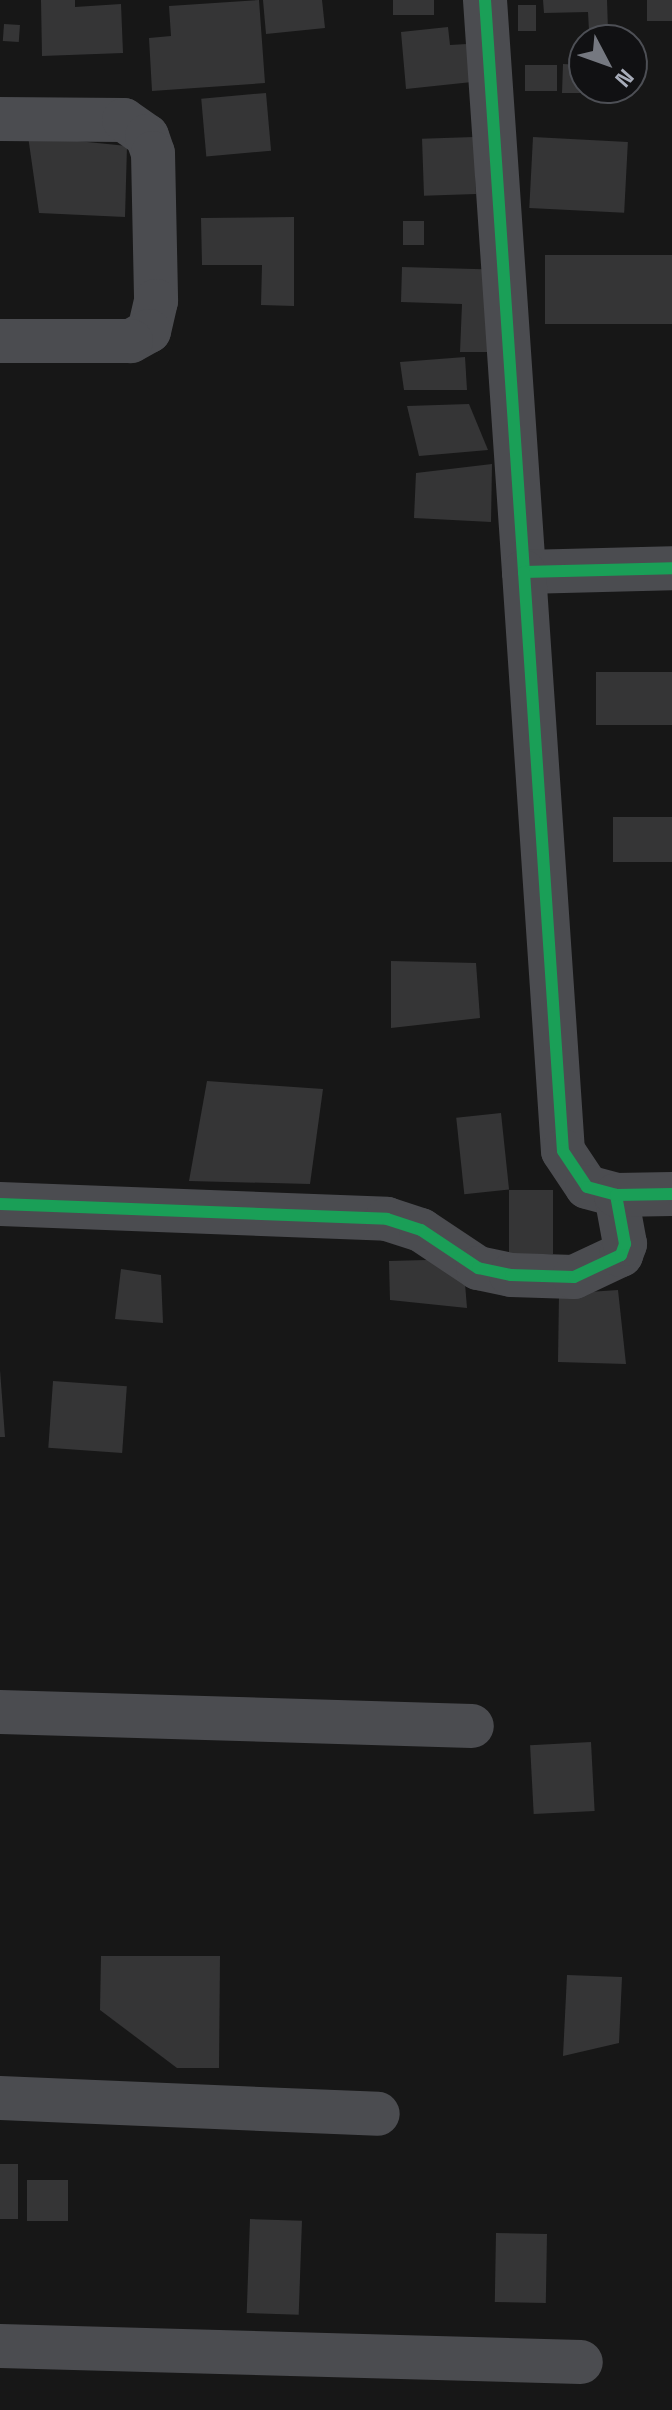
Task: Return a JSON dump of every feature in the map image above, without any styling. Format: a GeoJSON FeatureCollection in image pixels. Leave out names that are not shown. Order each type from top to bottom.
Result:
{"type":"FeatureCollection","features":[{"type":"Feature","properties":{"kind":"street"},"geometry":{"type":"LineString","coordinates":[[485,0],[563,1151],[587,1187],[616,1195],[672,1194]]}},
{"type":"Feature","properties":{"kind":"street"},"geometry":{"type":"LineString","coordinates":[[0,119],[124,120],[147,136],[153,153],[156,301],[149,331],[131,341],[0,341]]}},
{"type":"Feature","properties":{"kind":"street"},"geometry":{"type":"LineString","coordinates":[[524,572],[672,568]]}},
{"type":"Feature","properties":{"kind":"street"},"geometry":{"type":"LineString","coordinates":[[0,1204],[387,1219],[421,1230],[478,1268],[511,1275],[574,1277],[621,1255],[625,1244],[616,1195]]}},
{"type":"Feature","properties":{"kind":"street"},"geometry":{"type":"LineString","coordinates":[[0,1712],[472,1726]]}},
{"type":"Feature","properties":{"kind":"street"},"geometry":{"type":"LineString","coordinates":[[0,2098],[378,2114]]}},
{"type":"Feature","properties":{"kind":"street"},"geometry":{"type":"LineString","coordinates":[[0,2346],[581,2362]]}},
{"type":"Feature","properties":{"kind":"building"},"geometry":{"type":"Polygon","coordinates":[[[41,0],[75,0],[75,7],[121,4],[123,53],[42,56],[41,0]]]}},
{"type":"Feature","properties":{"kind":"building"},"geometry":{"type":"Polygon","coordinates":[[[259,0],[265,83],[152,91],[149,38],[171,36],[169,6],[259,0]]]}},
{"type":"Feature","properties":{"kind":"building"},"geometry":{"type":"Polygon","coordinates":[[[263,0],[322,0],[325,28],[266,34],[263,0]]]}},
{"type":"Feature","properties":{"kind":"building"},"geometry":{"type":"Polygon","coordinates":[[[393,0],[434,0],[434,15],[393,15],[393,0]]]}},
{"type":"Feature","properties":{"kind":"building"},"geometry":{"type":"Polygon","coordinates":[[[543,0],[607,0],[608,24],[589,24],[588,12],[544,13],[543,0]]]}},
{"type":"Feature","properties":{"kind":"building"},"geometry":{"type":"Polygon","coordinates":[[[647,0],[672,0],[672,21],[647,21],[647,0]]]}},
{"type":"Feature","properties":{"kind":"building"},"geometry":{"type":"Polygon","coordinates":[[[518,5],[536,5],[536,31],[518,31],[518,5]]]}},
{"type":"Feature","properties":{"kind":"building"},"geometry":{"type":"Polygon","coordinates":[[[4,24],[20,25],[19,42],[3,41],[4,24]]]}},
{"type":"Feature","properties":{"kind":"building"},"geometry":{"type":"Polygon","coordinates":[[[448,27],[450,45],[467,44],[472,82],[406,89],[401,32],[448,27]]]}},
{"type":"Feature","properties":{"kind":"building"},"geometry":{"type":"Polygon","coordinates":[[[563,64],[568,64],[568,93],[562,93],[563,64]]]}},
{"type":"Feature","properties":{"kind":"building"},"geometry":{"type":"Polygon","coordinates":[[[525,65],[557,65],[557,91],[525,91],[525,65]]]}},
{"type":"Feature","properties":{"kind":"building"},"geometry":{"type":"Polygon","coordinates":[[[266,93],[271,151],[206,156],[201,99],[266,93]]]}},
{"type":"Feature","properties":{"kind":"building"},"geometry":{"type":"Polygon","coordinates":[[[28,136],[127,146],[125,217],[39,213],[28,136]]]}},
{"type":"Feature","properties":{"kind":"building"},"geometry":{"type":"Polygon","coordinates":[[[474,137],[476,194],[424,196],[422,139],[474,137]]]}},
{"type":"Feature","properties":{"kind":"building"},"geometry":{"type":"Polygon","coordinates":[[[533,137],[628,142],[624,213],[529,208],[533,137]]]}},
{"type":"Feature","properties":{"kind":"building"},"geometry":{"type":"Polygon","coordinates":[[[294,217],[294,306],[261,305],[262,265],[202,265],[201,218],[294,217]]]}},
{"type":"Feature","properties":{"kind":"building"},"geometry":{"type":"Polygon","coordinates":[[[403,221],[424,221],[424,245],[403,245],[403,221]]]}},
{"type":"Feature","properties":{"kind":"building"},"geometry":{"type":"Polygon","coordinates":[[[545,255],[672,255],[672,324],[545,324],[545,255]]]}},
{"type":"Feature","properties":{"kind":"building"},"geometry":{"type":"Polygon","coordinates":[[[402,267],[510,270],[508,352],[460,352],[462,304],[401,302],[402,267]]]}},
{"type":"Feature","properties":{"kind":"building"},"geometry":{"type":"Polygon","coordinates":[[[465,357],[467,390],[404,390],[400,362],[465,357]]]}},
{"type":"Feature","properties":{"kind":"building"},"geometry":{"type":"Polygon","coordinates":[[[469,404],[488,450],[419,456],[407,406],[469,404]]]}},
{"type":"Feature","properties":{"kind":"building"},"geometry":{"type":"Polygon","coordinates":[[[492,464],[491,522],[414,518],[416,473],[492,464]]]}},
{"type":"Feature","properties":{"kind":"building"},"geometry":{"type":"Polygon","coordinates":[[[596,672],[672,672],[672,725],[596,725],[596,672]]]}},
{"type":"Feature","properties":{"kind":"building"},"geometry":{"type":"Polygon","coordinates":[[[613,817],[672,817],[672,862],[613,862],[613,817]]]}},
{"type":"Feature","properties":{"kind":"building"},"geometry":{"type":"Polygon","coordinates":[[[391,961],[476,963],[480,1018],[391,1028],[391,961]]]}},
{"type":"Feature","properties":{"kind":"building"},"geometry":{"type":"Polygon","coordinates":[[[207,1081],[323,1089],[310,1184],[189,1181],[207,1081]]]}},
{"type":"Feature","properties":{"kind":"building"},"geometry":{"type":"Polygon","coordinates":[[[501,1113],[509,1190],[464,1194],[456,1118],[501,1113]]]}},
{"type":"Feature","properties":{"kind":"building"},"geometry":{"type":"Polygon","coordinates":[[[509,1190],[553,1190],[553,1254],[509,1254],[509,1190]]]}},
{"type":"Feature","properties":{"kind":"building"},"geometry":{"type":"Polygon","coordinates":[[[463,1259],[467,1308],[390,1300],[389,1261],[463,1259]]]}},
{"type":"Feature","properties":{"kind":"building"},"geometry":{"type":"Polygon","coordinates":[[[121,1269],[161,1275],[163,1323],[115,1319],[121,1269]]]}},
{"type":"Feature","properties":{"kind":"building"},"geometry":{"type":"Polygon","coordinates":[[[618,1290],[626,1364],[558,1362],[559,1294],[618,1290]]]}},
{"type":"Feature","properties":{"kind":"building"},"geometry":{"type":"Polygon","coordinates":[[[0,1370],[5,1437],[0,1437],[0,1370]]]}},
{"type":"Feature","properties":{"kind":"building"},"geometry":{"type":"Polygon","coordinates":[[[53,1381],[127,1386],[122,1453],[48,1448],[53,1381]]]}},
{"type":"Feature","properties":{"kind":"building"},"geometry":{"type":"Polygon","coordinates":[[[591,1742],[595,1811],[534,1814],[530,1745],[591,1742]]]}},
{"type":"Feature","properties":{"kind":"building"},"geometry":{"type":"Polygon","coordinates":[[[101,1956],[220,1956],[219,2068],[177,2068],[100,2010],[101,1956]]]}},
{"type":"Feature","properties":{"kind":"building"},"geometry":{"type":"Polygon","coordinates":[[[567,1975],[622,1977],[619,2043],[563,2056],[567,1975]]]}},
{"type":"Feature","properties":{"kind":"building"},"geometry":{"type":"Polygon","coordinates":[[[0,2164],[18,2164],[18,2219],[0,2219],[0,2164]]]}},
{"type":"Feature","properties":{"kind":"building"},"geometry":{"type":"Polygon","coordinates":[[[27,2180],[68,2180],[68,2221],[27,2221],[27,2180]]]}},
{"type":"Feature","properties":{"kind":"building"},"geometry":{"type":"Polygon","coordinates":[[[250,2219],[302,2221],[299,2315],[247,2313],[250,2219]]]}},
{"type":"Feature","properties":{"kind":"building"},"geometry":{"type":"Polygon","coordinates":[[[496,2233],[547,2234],[546,2303],[495,2302],[496,2233]]]}},
{"type":"Feature","properties":{"kind":"cycle path"},"geometry":{"type":"LineString","coordinates":[[485,0],[524,572],[672,568]]}},
{"type":"Feature","properties":{"kind":"cycle path"},"geometry":{"type":"LineString","coordinates":[[524,572],[563,1151],[587,1187],[616,1195]]}},
{"type":"Feature","properties":{"kind":"cycle path"},"geometry":{"type":"LineString","coordinates":[[0,1204],[387,1219],[421,1230],[478,1268],[511,1275],[574,1277],[621,1255],[625,1244],[616,1195],[672,1194]]}}]}
